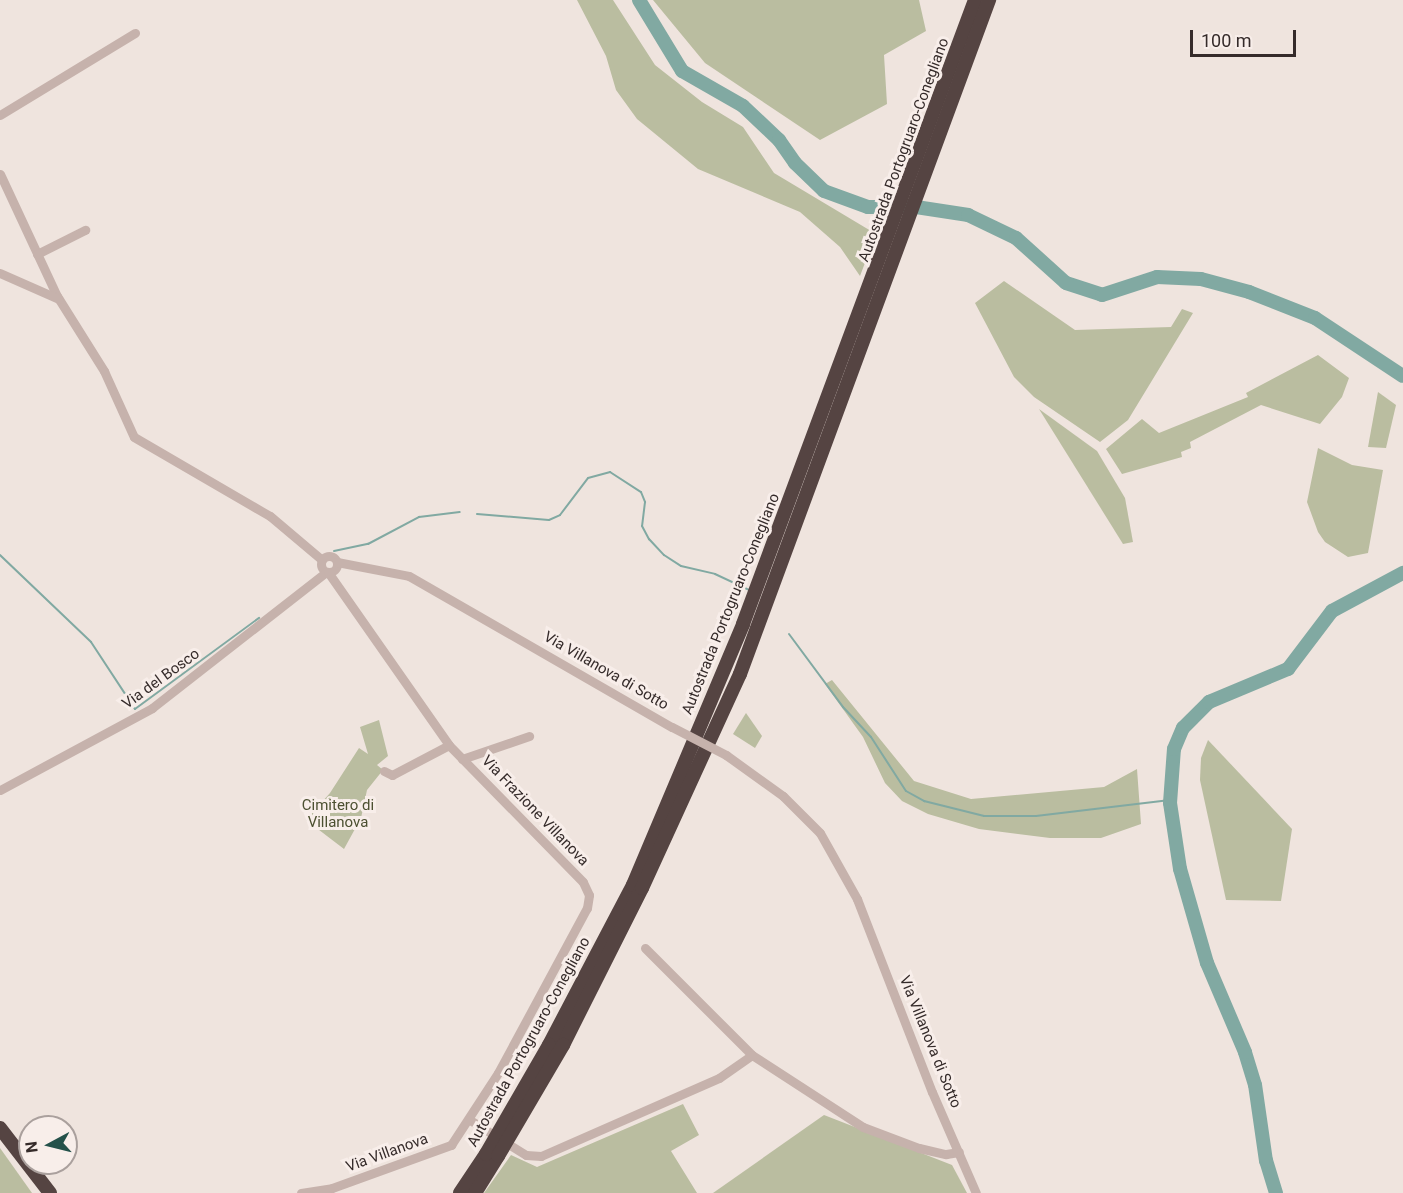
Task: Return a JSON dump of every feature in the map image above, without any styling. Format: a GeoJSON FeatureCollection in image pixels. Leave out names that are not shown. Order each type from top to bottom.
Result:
{"type":"FeatureCollection","features":[{"type":"Feature","properties":{"kind":"highway","name":"Autostrada Portogruaro-Conegliano"},"geometry":{"type":"LineString","coordinates":[[866,317],[975,0]]}},
{"type":"Feature","properties":{"kind":"highway","name":"Autostrada Portogruaro-Conegliano"},"geometry":{"type":"LineString","coordinates":[[459,1193],[476,1187],[556,1045],[702,762],[749,626],[989,0]]}},
{"type":"Feature","properties":{"kind":"highway"},"geometry":{"type":"LineString","coordinates":[[0,1128],[50,1192]]}},
{"type":"Feature","properties":{"kind":"street"},"geometry":{"type":"LineString","coordinates":[[0,115],[135,33]]}},
{"type":"Feature","properties":{"kind":"street"},"geometry":{"type":"LineString","coordinates":[[0,174],[59,299],[104,371],[134,437],[270,516],[322,560]]}},
{"type":"Feature","properties":{"kind":"street"},"geometry":{"type":"LineString","coordinates":[[37,254],[85,230]]}},
{"type":"Feature","properties":{"kind":"street"},"geometry":{"type":"LineString","coordinates":[[0,273],[59,299]]}},
{"type":"Feature","properties":{"kind":"street"},"geometry":{"type":"LineString","coordinates":[[329,556],[337,562],[335,569],[327,572],[321,567],[322,560],[329,556]]}},
{"type":"Feature","properties":{"kind":"street","name":"Via Villanova di Sotto"},"geometry":{"type":"LineString","coordinates":[[337,562],[409,576],[672,727],[726,755],[783,796],[820,833],[857,899],[976,1193]]}},
{"type":"Feature","properties":{"kind":"street","name":"Via Frazione Villanova"},"geometry":{"type":"LineString","coordinates":[[327,572],[449,745],[584,882],[589,895],[586,908],[470,1120]]}},
{"type":"Feature","properties":{"kind":"street","name":"Via del Bosco"},"geometry":{"type":"LineString","coordinates":[[0,790],[152,708],[327,572]]}},
{"type":"Feature","properties":{"kind":"street"},"geometry":{"type":"LineString","coordinates":[[462,759],[529,736]]}},
{"type":"Feature","properties":{"kind":"street"},"geometry":{"type":"LineString","coordinates":[[384,771],[392,775],[449,745]]}},
{"type":"Feature","properties":{"kind":"street"},"geometry":{"type":"LineString","coordinates":[[645,948],[752,1055],[863,1127],[920,1149],[946,1155],[959,1152]]}},
{"type":"Feature","properties":{"kind":"street"},"geometry":{"type":"LineString","coordinates":[[470,1120],[526,1155],[541,1156],[720,1078],[752,1055]]}},
{"type":"Feature","properties":{"kind":"street","name":"Via Villanova"},"geometry":{"type":"LineString","coordinates":[[301,1193],[332,1188],[431,1154],[451,1145],[470,1120]]}},
{"type":"Feature","properties":{"kind":"green space"},"geometry":{"type":"Polygon","coordinates":[[[577,0],[613,0],[655,65],[702,102],[743,127],[774,173],[876,234],[860,276],[840,247],[800,212],[698,169],[637,119],[616,90],[606,56],[577,0]]]}},
{"type":"Feature","properties":{"kind":"green space"},"geometry":{"type":"Polygon","coordinates":[[[653,0],[919,0],[926,31],[884,55],[887,104],[820,140],[705,63],[653,0]]]}},
{"type":"Feature","properties":{"kind":"green space"},"geometry":{"type":"Polygon","coordinates":[[[1004,281],[1075,330],[1171,327],[1182,309],[1193,313],[1128,420],[1100,442],[1034,397],[1014,377],[975,303],[1004,281]]]}},
{"type":"Feature","properties":{"kind":"green space"},"geometry":{"type":"Polygon","coordinates":[[[1318,355],[1349,378],[1342,397],[1320,424],[1261,405],[1190,442],[1191,448],[1181,452],[1182,457],[1122,474],[1106,449],[1142,419],[1159,433],[1248,397],[1246,393],[1318,355]]]}},
{"type":"Feature","properties":{"kind":"green space"},"geometry":{"type":"Polygon","coordinates":[[[1378,392],[1396,405],[1386,448],[1368,447],[1378,392]]]}},
{"type":"Feature","properties":{"kind":"green space"},"geometry":{"type":"Polygon","coordinates":[[[1039,409],[1097,451],[1125,498],[1133,542],[1123,544],[1039,409]]]}},
{"type":"Feature","properties":{"kind":"green space"},"geometry":{"type":"Polygon","coordinates":[[[1318,448],[1352,465],[1383,470],[1368,553],[1348,557],[1325,542],[1318,532],[1307,502],[1318,448]]]}},
{"type":"Feature","properties":{"kind":"green space"},"geometry":{"type":"Polygon","coordinates":[[[832,680],[914,781],[971,799],[1104,787],[1137,769],[1141,824],[1101,838],[1050,838],[979,829],[928,814],[902,801],[885,783],[863,737],[825,684],[832,680]]]}},
{"type":"Feature","properties":{"kind":"green space"},"geometry":{"type":"Polygon","coordinates":[[[746,713],[762,736],[755,748],[733,734],[746,713]]]}},
{"type":"Feature","properties":{"kind":"green space","name":"Cimitero di Villanova"},"geometry":{"type":"Polygon","coordinates":[[[379,720],[388,756],[377,765],[383,770],[367,790],[361,818],[344,849],[306,820],[330,793],[359,748],[368,754],[360,727],[379,720]]]}},
{"type":"Feature","properties":{"kind":"green space"},"geometry":{"type":"Polygon","coordinates":[[[1208,740],[1292,829],[1281,901],[1226,900],[1200,780],[1201,758],[1208,740]]]}},
{"type":"Feature","properties":{"kind":"green space"},"geometry":{"type":"Polygon","coordinates":[[[683,1104],[699,1135],[671,1151],[697,1193],[484,1193],[511,1155],[537,1167],[683,1104]]]}},
{"type":"Feature","properties":{"kind":"green space"},"geometry":{"type":"Polygon","coordinates":[[[824,1115],[952,1165],[967,1193],[713,1193],[824,1115]]]}},
{"type":"Feature","properties":{"kind":"green space"},"geometry":{"type":"Polygon","coordinates":[[[0,1148],[32,1193],[0,1193],[0,1148]]]}},
{"type":"Feature","properties":{"kind":"waterway"},"geometry":{"type":"LineString","coordinates":[[639,0],[682,71],[743,106],[779,140],[795,163],[824,191],[868,207],[916,207],[968,215],[1016,238],[1066,283],[1102,295],[1157,277],[1201,279],[1249,292],[1315,318],[1403,376]]}},
{"type":"Feature","properties":{"kind":"waterway"},"geometry":{"type":"LineString","coordinates":[[477,514],[549,520],[560,515],[588,478],[610,472],[641,492],[645,502],[642,526],[649,539],[664,555],[681,566],[715,574],[749,590]]}},
{"type":"Feature","properties":{"kind":"waterway"},"geometry":{"type":"LineString","coordinates":[[334,551],[368,544],[419,517],[460,512]]}},
{"type":"Feature","properties":{"kind":"waterway"},"geometry":{"type":"LineString","coordinates":[[0,555],[91,642],[135,709],[259,618]]}},
{"type":"Feature","properties":{"kind":"waterway"},"geometry":{"type":"LineString","coordinates":[[1276,1193],[1266,1161],[1255,1085],[1245,1052],[1207,963],[1180,869],[1170,803],[1174,749],[1183,728],[1209,702],[1288,669],[1332,611],[1403,573]]}},
{"type":"Feature","properties":{"kind":"waterway"},"geometry":{"type":"LineString","coordinates":[[789,634],[843,707],[871,737],[906,791],[924,801],[984,816],[1036,816],[1170,800]]}}]}
